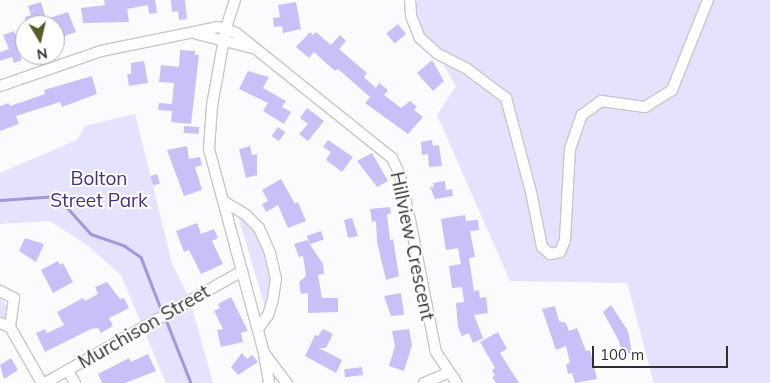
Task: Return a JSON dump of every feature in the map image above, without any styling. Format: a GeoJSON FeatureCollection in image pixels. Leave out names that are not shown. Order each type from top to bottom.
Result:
{"type":"FeatureCollection","features":[{"type":"Feature","properties":{"kind":"street"},"geometry":{"type":"LineString","coordinates":[[235,0],[223,43],[209,139],[211,161],[258,329],[269,383]]}},
{"type":"Feature","properties":{"kind":"street"},"geometry":{"type":"LineString","coordinates":[[410,0],[411,16],[420,38],[438,54],[467,69],[506,98],[531,192],[542,247],[550,254],[560,252],[564,240],[570,149],[582,115],[601,101],[644,107],[672,90],[708,0]]}},
{"type":"Feature","properties":{"kind":"street"},"geometry":{"type":"LineString","coordinates":[[0,86],[101,51],[226,28]]}},
{"type":"Feature","properties":{"kind":"street","name":"Hillview Crescent"},"geometry":{"type":"LineString","coordinates":[[226,28],[374,141],[392,158],[400,175],[410,220],[431,335],[436,352],[448,373],[457,383]]}},
{"type":"Feature","properties":{"kind":"street","name":"Hillview Crescent"},"geometry":{"type":"LineString","coordinates":[[194,33],[223,43],[254,48]]}},
{"type":"Feature","properties":{"kind":"street"},"geometry":{"type":"LineString","coordinates":[[222,201],[238,208],[253,221],[270,252],[276,279],[273,299],[268,315],[258,329]]}},
{"type":"Feature","properties":{"kind":"street","name":"Murchison Street"},"geometry":{"type":"LineString","coordinates":[[44,383],[242,271]]}},
{"type":"Feature","properties":{"kind":"street"},"geometry":{"type":"LineString","coordinates":[[0,291],[14,298],[5,325],[44,383]]}},
{"type":"Feature","properties":{"kind":"street"},"geometry":{"type":"LineString","coordinates":[[264,353],[287,383]]}},
{"type":"Feature","properties":{"kind":"street"},"geometry":{"type":"LineString","coordinates":[[68,371],[75,383]]}},
{"type":"Feature","properties":{"kind":"street"},"geometry":{"type":"LineString","coordinates":[[424,383],[448,373]]}},
{"type":"Feature","properties":{"kind":"green space"},"geometry":{"type":"Polygon","coordinates":[[[417,0],[770,0],[770,383],[654,383],[627,283],[510,281],[437,115],[456,86],[410,9],[417,0]]]}},
{"type":"Feature","properties":{"kind":"green space","name":"Bolton Street Park"},"geometry":{"type":"Polygon","coordinates":[[[135,114],[172,263],[190,300],[213,383],[166,383],[121,275],[87,245],[50,221],[0,224],[0,173],[77,140],[85,126],[135,114]]]}},
{"type":"Feature","properties":{"kind":"green space"},"geometry":{"type":"Polygon","coordinates":[[[238,216],[247,218],[261,235],[272,282],[266,310],[238,216]]]}},
{"type":"Feature","properties":{"kind":"green space"},"geometry":{"type":"Polygon","coordinates":[[[0,298],[9,308],[6,321],[0,317],[0,298]]]}},
{"type":"Feature","properties":{"kind":"building"},"geometry":{"type":"Polygon","coordinates":[[[104,0],[155,0],[157,13],[149,14],[148,5],[127,9],[129,22],[83,23],[81,8],[105,5],[104,0]]]}},
{"type":"Feature","properties":{"kind":"building"},"geometry":{"type":"Polygon","coordinates":[[[171,0],[185,0],[187,19],[179,20],[178,11],[172,12],[171,0]]]}},
{"type":"Feature","properties":{"kind":"building"},"geometry":{"type":"Polygon","coordinates":[[[41,2],[45,15],[31,15],[28,6],[41,2]]]}},
{"type":"Feature","properties":{"kind":"building"},"geometry":{"type":"Polygon","coordinates":[[[296,2],[301,29],[283,33],[282,26],[274,27],[273,18],[280,17],[278,5],[296,2]]]}},
{"type":"Feature","properties":{"kind":"building"},"geometry":{"type":"Polygon","coordinates":[[[68,12],[76,32],[65,36],[65,15],[59,15],[68,12]]]}},
{"type":"Feature","properties":{"kind":"building"},"geometry":{"type":"Polygon","coordinates":[[[398,24],[406,34],[395,44],[386,33],[398,24]]]}},
{"type":"Feature","properties":{"kind":"building"},"geometry":{"type":"Polygon","coordinates":[[[14,31],[15,63],[12,57],[0,61],[0,52],[9,49],[3,35],[14,31]]]}},
{"type":"Feature","properties":{"kind":"building"},"geometry":{"type":"Polygon","coordinates":[[[310,32],[313,35],[316,32],[331,45],[340,35],[346,41],[339,49],[367,73],[364,77],[376,88],[379,83],[388,90],[384,95],[401,108],[410,101],[417,107],[414,110],[423,117],[408,134],[365,103],[370,97],[338,69],[335,71],[314,52],[309,58],[296,47],[310,32]]]}},
{"type":"Feature","properties":{"kind":"building"},"geometry":{"type":"Polygon","coordinates":[[[180,50],[195,51],[195,55],[199,55],[191,124],[171,122],[172,111],[158,110],[159,103],[172,104],[174,83],[159,82],[161,65],[179,67],[180,50]]]}},
{"type":"Feature","properties":{"kind":"building"},"geometry":{"type":"Polygon","coordinates":[[[432,60],[444,81],[433,91],[417,73],[432,60]]]}},
{"type":"Feature","properties":{"kind":"building"},"geometry":{"type":"Polygon","coordinates":[[[144,61],[148,83],[129,86],[127,74],[131,74],[131,63],[144,61]]]}},
{"type":"Feature","properties":{"kind":"building"},"geometry":{"type":"Polygon","coordinates":[[[248,71],[269,77],[263,88],[286,101],[282,107],[291,112],[284,124],[263,111],[268,103],[239,89],[248,71]]]}},
{"type":"Feature","properties":{"kind":"building"},"geometry":{"type":"Polygon","coordinates":[[[92,76],[97,94],[62,107],[60,102],[16,116],[19,124],[0,131],[0,106],[9,103],[10,106],[45,94],[44,90],[92,76]]]}},
{"type":"Feature","properties":{"kind":"building"},"geometry":{"type":"Polygon","coordinates":[[[307,108],[324,121],[308,141],[299,134],[308,124],[300,118],[307,108]]]}},
{"type":"Feature","properties":{"kind":"building"},"geometry":{"type":"Polygon","coordinates":[[[184,126],[199,127],[198,134],[184,133],[184,126]]]}},
{"type":"Feature","properties":{"kind":"building"},"geometry":{"type":"Polygon","coordinates":[[[278,127],[285,132],[279,141],[272,136],[278,127]]]}},
{"type":"Feature","properties":{"kind":"building"},"geometry":{"type":"Polygon","coordinates":[[[328,140],[353,157],[342,172],[326,160],[331,152],[323,147],[328,140]]]}},
{"type":"Feature","properties":{"kind":"building"},"geometry":{"type":"Polygon","coordinates":[[[432,140],[433,146],[439,145],[442,166],[429,167],[428,154],[422,155],[421,142],[432,140]]]}},
{"type":"Feature","properties":{"kind":"building"},"geometry":{"type":"Polygon","coordinates":[[[187,146],[189,159],[200,157],[202,165],[195,167],[202,190],[184,196],[167,150],[187,146]]]}},
{"type":"Feature","properties":{"kind":"building"},"geometry":{"type":"Polygon","coordinates":[[[250,146],[252,155],[257,154],[257,175],[246,178],[239,149],[250,146]]]}},
{"type":"Feature","properties":{"kind":"building"},"geometry":{"type":"Polygon","coordinates":[[[372,153],[388,181],[377,187],[357,161],[372,153]]]}},
{"type":"Feature","properties":{"kind":"building"},"geometry":{"type":"Polygon","coordinates":[[[157,174],[160,184],[153,186],[150,176],[157,174]]]}},
{"type":"Feature","properties":{"kind":"building"},"geometry":{"type":"Polygon","coordinates":[[[281,179],[295,204],[298,202],[306,221],[288,228],[278,205],[266,212],[262,204],[268,201],[262,190],[281,179]]]}},
{"type":"Feature","properties":{"kind":"building"},"geometry":{"type":"Polygon","coordinates":[[[445,181],[446,190],[452,189],[453,196],[435,199],[430,187],[434,187],[433,183],[445,181]]]}},
{"type":"Feature","properties":{"kind":"building"},"geometry":{"type":"Polygon","coordinates":[[[390,207],[391,214],[387,214],[390,240],[393,239],[399,276],[386,280],[377,242],[376,221],[372,222],[370,209],[390,207]]]}},
{"type":"Feature","properties":{"kind":"building"},"geometry":{"type":"Polygon","coordinates":[[[465,215],[466,221],[478,220],[479,230],[470,231],[475,257],[469,258],[474,291],[479,290],[480,298],[486,297],[488,313],[474,315],[483,338],[473,343],[469,333],[462,336],[458,327],[456,303],[464,302],[462,287],[452,288],[449,266],[461,264],[458,248],[446,250],[441,219],[465,215]]]}},
{"type":"Feature","properties":{"kind":"building"},"geometry":{"type":"Polygon","coordinates":[[[352,218],[358,236],[348,238],[344,220],[352,218]]]}},
{"type":"Feature","properties":{"kind":"building"},"geometry":{"type":"Polygon","coordinates":[[[197,223],[201,234],[214,229],[218,238],[212,241],[223,264],[201,274],[189,250],[184,252],[176,231],[197,223]]]}},
{"type":"Feature","properties":{"kind":"building"},"geometry":{"type":"Polygon","coordinates":[[[321,231],[324,240],[310,244],[307,236],[321,231]]]}},
{"type":"Feature","properties":{"kind":"building"},"geometry":{"type":"Polygon","coordinates":[[[25,238],[44,244],[36,262],[19,251],[25,238]]]}},
{"type":"Feature","properties":{"kind":"building"},"geometry":{"type":"Polygon","coordinates":[[[307,240],[323,264],[324,274],[318,275],[322,298],[338,298],[338,312],[308,313],[308,293],[301,294],[299,282],[306,276],[303,256],[299,257],[294,244],[307,240]]]}},
{"type":"Feature","properties":{"kind":"building"},"geometry":{"type":"Polygon","coordinates":[[[58,261],[60,265],[63,263],[73,282],[53,293],[41,270],[58,261]]]}},
{"type":"Feature","properties":{"kind":"building"},"geometry":{"type":"Polygon","coordinates":[[[107,282],[120,299],[124,298],[129,308],[109,318],[113,326],[101,333],[98,328],[91,329],[45,352],[36,333],[45,329],[47,333],[64,325],[57,312],[83,298],[85,301],[98,294],[95,287],[107,282]]]}},
{"type":"Feature","properties":{"kind":"building"},"geometry":{"type":"Polygon","coordinates":[[[401,293],[404,315],[391,316],[384,296],[401,293]]]}},
{"type":"Feature","properties":{"kind":"building"},"geometry":{"type":"Polygon","coordinates":[[[231,297],[248,331],[241,333],[243,342],[221,347],[217,330],[223,329],[214,311],[220,308],[218,304],[231,297]]]}},
{"type":"Feature","properties":{"kind":"building"},"geometry":{"type":"Polygon","coordinates":[[[611,305],[628,331],[632,353],[622,355],[619,341],[603,312],[611,305]]]}},
{"type":"Feature","properties":{"kind":"building"},"geometry":{"type":"Polygon","coordinates":[[[555,306],[559,321],[566,323],[569,331],[577,328],[586,351],[590,350],[597,379],[575,383],[572,373],[568,374],[566,364],[570,363],[566,346],[556,350],[542,309],[555,306]]]}},
{"type":"Feature","properties":{"kind":"building"},"geometry":{"type":"Polygon","coordinates":[[[323,329],[333,334],[326,348],[319,348],[342,360],[336,373],[305,356],[315,335],[318,336],[323,329]]]}},
{"type":"Feature","properties":{"kind":"building"},"geometry":{"type":"Polygon","coordinates":[[[409,329],[412,345],[404,371],[389,366],[395,346],[392,331],[409,329]]]}},
{"type":"Feature","properties":{"kind":"building"},"geometry":{"type":"Polygon","coordinates":[[[498,332],[507,349],[500,353],[519,383],[496,383],[492,377],[495,376],[492,370],[495,368],[480,342],[498,332]]]}},
{"type":"Feature","properties":{"kind":"building"},"geometry":{"type":"Polygon","coordinates":[[[242,353],[247,359],[252,355],[258,362],[238,375],[231,367],[242,353]]]}},
{"type":"Feature","properties":{"kind":"building"},"geometry":{"type":"Polygon","coordinates":[[[148,354],[156,371],[125,383],[102,383],[98,374],[129,358],[131,362],[148,354]]]}},
{"type":"Feature","properties":{"kind":"building"},"geometry":{"type":"Polygon","coordinates":[[[11,358],[18,370],[4,379],[0,365],[11,358]]]}},
{"type":"Feature","properties":{"kind":"building"},"geometry":{"type":"Polygon","coordinates":[[[362,367],[363,375],[345,377],[344,369],[362,367]]]}},
{"type":"Feature","properties":{"kind":"waterway"},"geometry":{"type":"LineString","coordinates":[[0,200],[57,196],[91,234],[125,246],[141,257],[161,309]]}},
{"type":"Feature","properties":{"kind":"waterway"},"geometry":{"type":"LineString","coordinates":[[167,322],[191,383]]}}]}
